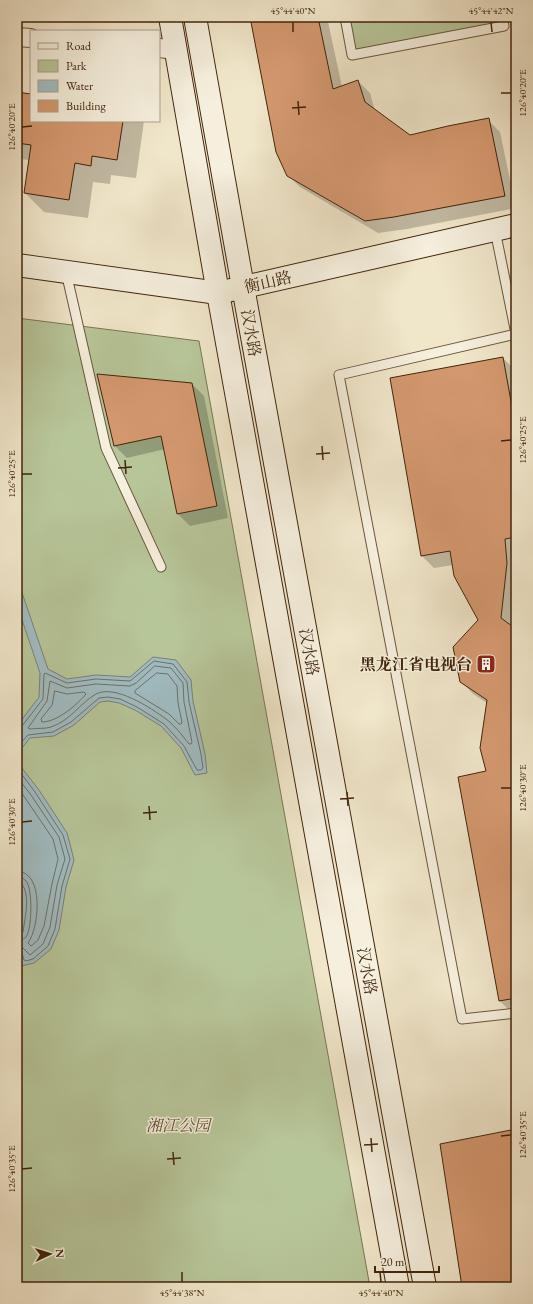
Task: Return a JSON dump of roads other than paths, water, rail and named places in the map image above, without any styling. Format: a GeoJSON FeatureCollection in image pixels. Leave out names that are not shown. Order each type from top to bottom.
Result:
{"type":"FeatureCollection","features":[{"type":"Feature","properties":{"kind":"main road","name":"汉水路"},"geometry":{"type":"LineString","coordinates":[[170,17],[167,49],[218,293],[398,1287]]}},
{"type":"Feature","properties":{"kind":"main road","name":"汉水路"},"geometry":{"type":"LineString","coordinates":[[195,17],[425,1287]]}},
{"type":"Feature","properties":{"kind":"main road","name":"衡山路"},"geometry":{"type":"LineString","coordinates":[[17,265],[218,293],[516,225]]}},
{"type":"Feature","properties":{"kind":"street"},"geometry":{"type":"LineString","coordinates":[[17,37],[30,38]]}},
{"type":"Feature","properties":{"kind":"lane"},"geometry":{"type":"LineString","coordinates":[[345,17],[352,56],[504,26],[502,17]]}},
{"type":"Feature","properties":{"kind":"lane"},"geometry":{"type":"LineString","coordinates":[[495,230],[516,334],[340,375],[462,1019],[516,1013]]}},
{"type":"Feature","properties":{"kind":"lane"},"geometry":{"type":"LineString","coordinates":[[65,271],[106,448],[161,567]]}},
{"type":"Feature","properties":{"kind":"water"},"geometry":{"type":"Polygon","coordinates":[[[17,578],[48,669],[67,679],[96,675],[130,677],[153,657],[176,660],[191,680],[193,701],[205,754],[207,773],[195,775],[181,748],[161,726],[135,710],[119,703],[108,701],[100,702],[74,725],[54,736],[30,738],[22,748],[21,767],[39,790],[67,833],[74,860],[66,887],[59,930],[51,949],[34,963],[21,966],[17,944],[22,908],[21,895],[17,880],[17,726],[39,697],[40,673],[17,605],[17,578]]]}},
{"type":"Feature","properties":{"kind":"place","name":"黑龙江省电视台"},"geometry":{"type":"Point","coordinates":[486,664]}},
{"type":"Feature","properties":{"kind":"park label","name":"湘江公园"},"geometry":{"type":"Point","coordinates":[178,1125]}}]}
